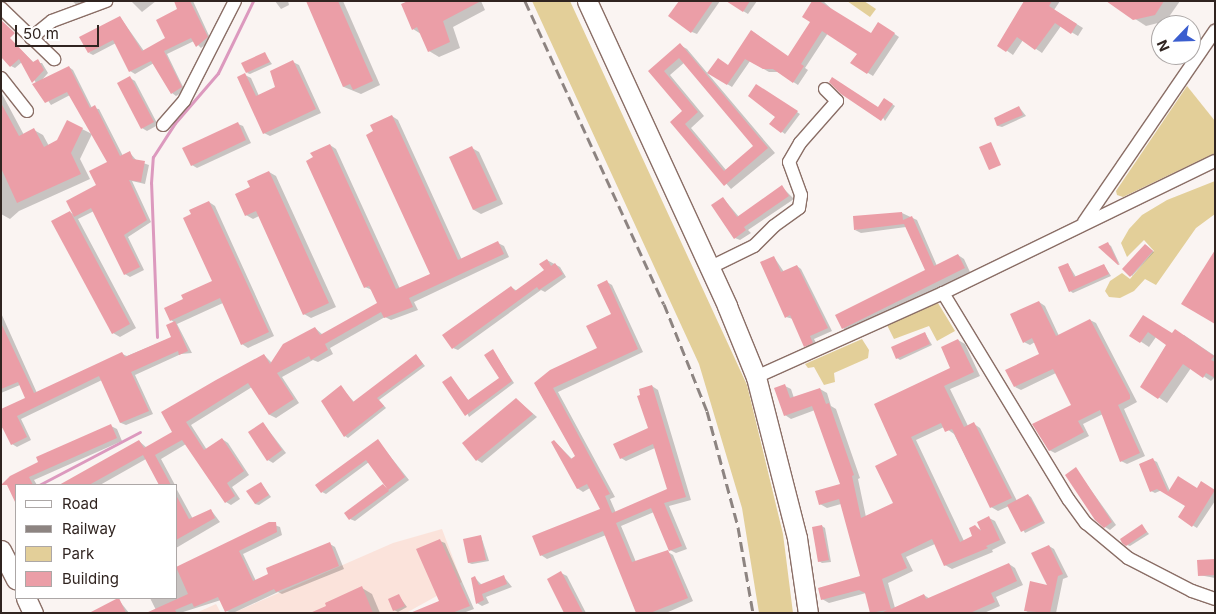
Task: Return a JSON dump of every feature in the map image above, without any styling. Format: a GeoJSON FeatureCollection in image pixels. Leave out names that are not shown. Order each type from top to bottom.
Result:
{"type":"FeatureCollection","features":[{"type":"Feature","properties":{"kind":"street"},"geometry":{"type":"LineString","coordinates":[[31,38],[52,21],[106,1]]}},
{"type":"Feature","properties":{"kind":"street"},"geometry":{"type":"LineString","coordinates":[[163,125],[184,101],[235,1]]}},
{"type":"Feature","properties":{"kind":"street"},"geometry":{"type":"LineString","coordinates":[[587,1],[710,268],[756,377],[790,511],[808,613]]}},
{"type":"Feature","properties":{"kind":"street"},"geometry":{"type":"LineString","coordinates":[[1,8],[54,59]]}},
{"type":"Feature","properties":{"kind":"street"},"geometry":{"type":"LineString","coordinates":[[1082,224],[1215,31]]}},
{"type":"Feature","properties":{"kind":"street"},"geometry":{"type":"LineString","coordinates":[[1,78],[27,111]]}},
{"type":"Feature","properties":{"kind":"street"},"geometry":{"type":"LineString","coordinates":[[710,268],[754,246],[774,226],[799,208],[801,195],[789,162],[800,143],[837,101],[825,89]]}},
{"type":"Feature","properties":{"kind":"street"},"geometry":{"type":"LineString","coordinates":[[756,377],[943,293],[1215,161]]}},
{"type":"Feature","properties":{"kind":"street"},"geometry":{"type":"LineString","coordinates":[[943,293],[1069,500],[1086,523],[1128,558],[1192,591],[1215,599]]}},
{"type":"Feature","properties":{"kind":"street"},"geometry":{"type":"LineString","coordinates":[[1,550],[15,577]]}},
{"type":"Feature","properties":{"kind":"street"},"geometry":{"type":"LineString","coordinates":[[26,599],[33,613]]}},
{"type":"Feature","properties":{"kind":"shaded area"},"geometry":{"type":"Polygon","coordinates":[[[442,529],[462,582],[406,613],[233,613],[393,543],[442,529]]]}},
{"type":"Feature","properties":{"kind":"shaded area"},"geometry":{"type":"Polygon","coordinates":[[[216,604],[221,613],[196,613],[216,604]]]}},
{"type":"Feature","properties":{"kind":"green space"},"geometry":{"type":"Polygon","coordinates":[[[532,1],[570,1],[747,385],[783,534],[793,613],[759,613],[742,508],[699,364],[532,1]]]}},
{"type":"Feature","properties":{"kind":"green space"},"geometry":{"type":"Polygon","coordinates":[[[847,1],[864,1],[876,9],[870,17],[847,1]]]}},
{"type":"Feature","properties":{"kind":"green space"},"geometry":{"type":"Polygon","coordinates":[[[1187,86],[1215,121],[1215,153],[1123,197],[1117,195],[1116,191],[1187,86]]]}},
{"type":"Feature","properties":{"kind":"green space"},"geometry":{"type":"Polygon","coordinates":[[[1215,181],[1215,214],[1196,228],[1156,285],[1145,279],[1134,291],[1120,298],[1109,297],[1105,291],[1110,281],[1122,273],[1130,279],[1154,251],[1144,240],[1127,257],[1121,243],[1129,229],[1142,215],[1167,200],[1215,181]]]}},
{"type":"Feature","properties":{"kind":"green space"},"geometry":{"type":"Polygon","coordinates":[[[938,303],[955,331],[937,341],[929,326],[894,339],[887,325],[938,303]]]}},
{"type":"Feature","properties":{"kind":"green space"},"geometry":{"type":"Polygon","coordinates":[[[862,339],[869,350],[868,358],[834,373],[835,382],[824,385],[814,367],[808,368],[805,364],[862,339]]]}},
{"type":"Feature","properties":{"kind":"building"},"geometry":{"type":"Polygon","coordinates":[[[174,1],[190,1],[208,37],[196,47],[191,38],[164,51],[182,87],[171,94],[151,61],[129,72],[113,40],[88,53],[79,37],[120,16],[142,51],[165,38],[156,20],[177,9],[174,1]]]}},
{"type":"Feature","properties":{"kind":"building"},"geometry":{"type":"Polygon","coordinates":[[[306,1],[338,1],[373,81],[353,90],[350,84],[343,87],[306,1]]]}},
{"type":"Feature","properties":{"kind":"building"},"geometry":{"type":"Polygon","coordinates":[[[408,1],[481,1],[443,21],[450,42],[428,52],[417,27],[412,30],[401,4],[408,1]]]}},
{"type":"Feature","properties":{"kind":"building"},"geometry":{"type":"Polygon","coordinates":[[[679,1],[713,1],[691,33],[668,16],[679,1]]]}},
{"type":"Feature","properties":{"kind":"building"},"geometry":{"type":"Polygon","coordinates":[[[726,1],[750,1],[743,12],[726,1]]]}},
{"type":"Feature","properties":{"kind":"building"},"geometry":{"type":"Polygon","coordinates":[[[812,1],[819,1],[871,33],[878,22],[895,33],[867,74],[850,63],[857,54],[822,31],[801,64],[804,66],[793,83],[773,69],[763,69],[745,59],[727,85],[707,73],[718,58],[728,65],[751,30],[788,56],[810,22],[802,17],[812,1]]]}},
{"type":"Feature","properties":{"kind":"building"},"geometry":{"type":"Polygon","coordinates":[[[1024,1],[1052,1],[1049,6],[1077,24],[1071,34],[1055,23],[1035,50],[1017,37],[1006,52],[997,46],[1024,1]]]}},
{"type":"Feature","properties":{"kind":"building"},"geometry":{"type":"Polygon","coordinates":[[[1106,1],[1164,1],[1155,15],[1133,20],[1106,1]]]}},
{"type":"Feature","properties":{"kind":"building"},"geometry":{"type":"Polygon","coordinates":[[[1,20],[15,33],[10,38],[33,62],[38,59],[44,70],[32,83],[19,59],[10,67],[1,57],[1,20]]]}},
{"type":"Feature","properties":{"kind":"building"},"geometry":{"type":"Polygon","coordinates":[[[680,43],[768,148],[724,186],[670,122],[682,111],[648,71],[680,43]],[[679,58],[664,71],[698,112],[685,124],[724,171],[753,146],[679,58]]]}},
{"type":"Feature","properties":{"kind":"building"},"geometry":{"type":"Polygon","coordinates":[[[265,52],[270,62],[246,73],[241,63],[265,52]]]}},
{"type":"Feature","properties":{"kind":"building"},"geometry":{"type":"Polygon","coordinates":[[[293,60],[316,109],[263,134],[237,77],[245,73],[256,96],[275,87],[270,71],[293,60]]]}},
{"type":"Feature","properties":{"kind":"building"},"geometry":{"type":"Polygon","coordinates":[[[69,66],[90,108],[95,105],[120,156],[130,151],[133,159],[145,161],[141,182],[129,180],[147,220],[124,235],[140,267],[124,275],[91,208],[74,217],[66,201],[96,185],[89,171],[107,162],[67,92],[45,103],[32,84],[69,66]]]}},
{"type":"Feature","properties":{"kind":"building"},"geometry":{"type":"Polygon","coordinates":[[[130,76],[154,122],[141,129],[117,83],[130,76]]]}},
{"type":"Feature","properties":{"kind":"building"},"geometry":{"type":"Polygon","coordinates":[[[832,77],[878,107],[884,98],[893,104],[881,121],[841,94],[829,82],[832,77]]]}},
{"type":"Feature","properties":{"kind":"building"},"geometry":{"type":"Polygon","coordinates":[[[756,84],[798,111],[781,133],[769,124],[775,117],[748,96],[756,84]]]}},
{"type":"Feature","properties":{"kind":"building"},"geometry":{"type":"Polygon","coordinates":[[[1,103],[19,136],[34,128],[44,147],[57,140],[67,120],[83,128],[71,153],[81,174],[17,203],[1,168],[1,103]]]}},
{"type":"Feature","properties":{"kind":"building"},"geometry":{"type":"Polygon","coordinates":[[[1019,106],[1023,115],[997,126],[994,118],[1019,106]]]}},
{"type":"Feature","properties":{"kind":"building"},"geometry":{"type":"Polygon","coordinates":[[[392,115],[458,260],[498,241],[504,254],[409,298],[413,307],[384,318],[381,312],[325,344],[328,350],[311,360],[309,356],[277,373],[294,399],[269,415],[248,383],[186,422],[204,450],[222,438],[244,471],[227,483],[235,496],[225,503],[182,440],[155,455],[170,484],[158,484],[143,455],[91,484],[61,484],[139,440],[144,448],[172,432],[161,412],[216,380],[264,354],[270,364],[283,344],[315,327],[320,335],[377,303],[369,286],[364,288],[306,161],[313,157],[310,153],[330,144],[396,289],[430,274],[366,135],[373,131],[370,125],[392,115]]]}},
{"type":"Feature","properties":{"kind":"building"},"geometry":{"type":"Polygon","coordinates":[[[238,122],[246,140],[191,166],[182,148],[238,122]]]}},
{"type":"Feature","properties":{"kind":"building"},"geometry":{"type":"Polygon","coordinates":[[[991,142],[1001,165],[989,170],[979,147],[991,142]]]}},
{"type":"Feature","properties":{"kind":"building"},"geometry":{"type":"Polygon","coordinates":[[[472,146],[497,200],[473,210],[449,157],[472,146]]]}},
{"type":"Feature","properties":{"kind":"building"},"geometry":{"type":"Polygon","coordinates":[[[269,171],[329,303],[303,315],[256,211],[245,216],[235,194],[250,187],[247,181],[269,171]]]}},
{"type":"Feature","properties":{"kind":"building"},"geometry":{"type":"Polygon","coordinates":[[[782,185],[789,196],[744,227],[746,230],[734,239],[711,205],[723,197],[737,217],[782,185]]]}},
{"type":"Feature","properties":{"kind":"building"},"geometry":{"type":"Polygon","coordinates":[[[209,201],[269,332],[241,345],[220,298],[170,321],[164,308],[183,299],[181,295],[212,281],[183,218],[191,214],[189,210],[209,201]]]}},
{"type":"Feature","properties":{"kind":"building"},"geometry":{"type":"Polygon","coordinates":[[[70,211],[130,324],[112,334],[51,221],[70,211]]]}},
{"type":"Feature","properties":{"kind":"building"},"geometry":{"type":"Polygon","coordinates":[[[902,212],[903,220],[912,216],[934,266],[958,254],[965,268],[842,329],[835,315],[925,270],[904,224],[854,230],[853,216],[902,212]]]}},
{"type":"Feature","properties":{"kind":"building"},"geometry":{"type":"Polygon","coordinates":[[[1108,242],[1119,265],[1098,247],[1108,242]]]}},
{"type":"Feature","properties":{"kind":"building"},"geometry":{"type":"Polygon","coordinates":[[[1145,244],[1153,251],[1130,277],[1122,269],[1145,244]]]}},
{"type":"Feature","properties":{"kind":"building"},"geometry":{"type":"Polygon","coordinates":[[[1215,250],[1215,324],[1181,304],[1215,250]]]}},
{"type":"Feature","properties":{"kind":"building"},"geometry":{"type":"Polygon","coordinates":[[[774,256],[781,272],[797,265],[828,328],[810,336],[813,343],[804,347],[790,315],[785,318],[760,262],[774,256]]]}},
{"type":"Feature","properties":{"kind":"building"},"geometry":{"type":"Polygon","coordinates":[[[547,259],[551,266],[555,263],[563,274],[539,290],[537,287],[452,349],[442,335],[511,286],[515,291],[544,270],[539,264],[547,259]]]}},
{"type":"Feature","properties":{"kind":"building"},"geometry":{"type":"Polygon","coordinates":[[[1068,263],[1074,277],[1104,264],[1109,274],[1069,292],[1058,267],[1068,263]]]}},
{"type":"Feature","properties":{"kind":"building"},"geometry":{"type":"Polygon","coordinates":[[[607,280],[638,349],[553,388],[610,494],[605,496],[612,513],[667,489],[653,444],[620,459],[613,444],[648,428],[637,396],[640,395],[639,389],[652,385],[686,497],[664,503],[682,546],[669,551],[651,508],[616,523],[632,562],[668,550],[688,598],[650,613],[636,613],[603,531],[540,556],[532,536],[600,509],[587,484],[577,489],[551,442],[554,440],[571,459],[575,456],[534,383],[550,370],[597,348],[586,326],[611,314],[597,285],[607,280]]]}},
{"type":"Feature","properties":{"kind":"building"},"geometry":{"type":"Polygon","coordinates":[[[1039,301],[1056,336],[1090,319],[1130,395],[1130,399],[1118,405],[1140,453],[1120,462],[1100,410],[1078,421],[1084,432],[1049,451],[1032,424],[1071,405],[1053,369],[1014,387],[1005,370],[1039,354],[1032,338],[1023,343],[1010,314],[1039,301]]]}},
{"type":"Feature","properties":{"kind":"building"},"geometry":{"type":"Polygon","coordinates":[[[1143,315],[1172,333],[1175,329],[1214,356],[1211,360],[1215,362],[1215,378],[1206,373],[1203,378],[1183,364],[1158,399],[1140,387],[1166,345],[1148,332],[1140,343],[1129,336],[1143,315]]]}},
{"type":"Feature","properties":{"kind":"building"},"geometry":{"type":"Polygon","coordinates":[[[175,321],[188,351],[179,355],[178,351],[131,372],[149,411],[120,423],[99,376],[17,416],[27,437],[11,445],[1,425],[1,409],[25,398],[18,382],[1,389],[1,323],[34,393],[122,352],[125,357],[171,337],[166,325],[175,321]]]}},
{"type":"Feature","properties":{"kind":"building"},"geometry":{"type":"Polygon","coordinates":[[[925,332],[930,344],[896,359],[891,347],[925,332]]]}},
{"type":"Feature","properties":{"kind":"building"},"geometry":{"type":"Polygon","coordinates":[[[958,339],[974,372],[944,386],[964,427],[974,422],[1012,498],[990,508],[952,429],[945,432],[941,423],[911,437],[960,542],[972,536],[969,528],[975,525],[981,531],[977,522],[989,516],[1000,540],[986,546],[988,548],[944,566],[932,539],[901,554],[907,568],[882,579],[891,609],[924,594],[926,599],[1009,563],[1017,581],[991,593],[995,602],[970,613],[881,613],[887,610],[870,613],[865,593],[859,590],[821,600],[818,588],[860,576],[839,499],[819,505],[815,491],[840,484],[812,406],[784,416],[774,388],[785,384],[790,398],[820,388],[826,404],[829,403],[854,475],[852,476],[861,518],[893,503],[875,466],[897,455],[874,404],[950,368],[941,347],[958,339]]]}},
{"type":"Feature","properties":{"kind":"building"},"geometry":{"type":"Polygon","coordinates":[[[493,349],[512,381],[465,416],[442,382],[451,376],[468,400],[499,378],[484,355],[493,349]]]}},
{"type":"Feature","properties":{"kind":"building"},"geometry":{"type":"Polygon","coordinates":[[[416,354],[423,364],[377,398],[384,406],[344,437],[321,401],[341,385],[353,402],[416,354]]]}},
{"type":"Feature","properties":{"kind":"building"},"geometry":{"type":"Polygon","coordinates":[[[516,398],[533,414],[476,461],[462,443],[516,398]]]}},
{"type":"Feature","properties":{"kind":"building"},"geometry":{"type":"Polygon","coordinates":[[[263,422],[282,450],[267,461],[248,432],[263,422]]]}},
{"type":"Feature","properties":{"kind":"building"},"geometry":{"type":"Polygon","coordinates":[[[111,424],[117,438],[29,477],[32,484],[15,484],[15,502],[7,485],[1,485],[10,476],[38,462],[36,457],[111,424]]]}},
{"type":"Feature","properties":{"kind":"building"},"geometry":{"type":"Polygon","coordinates":[[[378,439],[405,477],[388,490],[366,460],[321,493],[315,485],[378,439]]]}},
{"type":"Feature","properties":{"kind":"building"},"geometry":{"type":"Polygon","coordinates":[[[1153,458],[1168,492],[1178,476],[1197,488],[1201,481],[1215,490],[1192,527],[1178,517],[1185,506],[1157,489],[1150,492],[1139,464],[1153,458]]]}},
{"type":"Feature","properties":{"kind":"building"},"geometry":{"type":"Polygon","coordinates":[[[1076,467],[1112,522],[1104,528],[1095,520],[1065,475],[1076,467]]]}},
{"type":"Feature","properties":{"kind":"building"},"geometry":{"type":"Polygon","coordinates":[[[261,482],[269,495],[255,504],[246,491],[261,482]]]}},
{"type":"Feature","properties":{"kind":"building"},"geometry":{"type":"Polygon","coordinates":[[[383,484],[389,491],[349,520],[344,513],[383,484]]]}},
{"type":"Feature","properties":{"kind":"building"},"geometry":{"type":"Polygon","coordinates":[[[1028,494],[1043,521],[1021,532],[1007,505],[1028,494]]]}},
{"type":"Feature","properties":{"kind":"building"},"geometry":{"type":"Polygon","coordinates":[[[178,499],[189,519],[211,509],[215,518],[178,539],[178,499]]]}},
{"type":"Feature","properties":{"kind":"building"},"geometry":{"type":"Polygon","coordinates":[[[269,522],[276,522],[277,532],[239,551],[253,581],[268,574],[266,568],[330,542],[339,566],[276,592],[274,589],[225,612],[218,597],[194,607],[192,603],[175,610],[177,613],[146,613],[188,594],[178,572],[178,566],[269,522]]]}},
{"type":"Feature","properties":{"kind":"building"},"geometry":{"type":"Polygon","coordinates":[[[1142,524],[1147,532],[1126,546],[1122,543],[1120,539],[1142,524]]]}},
{"type":"Feature","properties":{"kind":"building"},"geometry":{"type":"Polygon","coordinates":[[[822,525],[829,560],[818,562],[812,527],[822,525]]]}},
{"type":"Feature","properties":{"kind":"building"},"geometry":{"type":"Polygon","coordinates":[[[481,535],[486,560],[468,563],[463,539],[481,535]]]}},
{"type":"Feature","properties":{"kind":"building"},"geometry":{"type":"Polygon","coordinates":[[[440,539],[470,606],[452,613],[410,613],[439,601],[416,549],[440,539]]]}},
{"type":"Feature","properties":{"kind":"building"},"geometry":{"type":"Polygon","coordinates":[[[1049,545],[1063,574],[1058,576],[1050,613],[1024,611],[1030,581],[1047,585],[1031,553],[1049,545]]]}},
{"type":"Feature","properties":{"kind":"building"},"geometry":{"type":"Polygon","coordinates":[[[1215,559],[1215,575],[1198,576],[1197,560],[1215,559]]]}},
{"type":"Feature","properties":{"kind":"building"},"geometry":{"type":"Polygon","coordinates":[[[561,571],[583,613],[564,613],[547,579],[561,571]]]}},
{"type":"Feature","properties":{"kind":"building"},"geometry":{"type":"Polygon","coordinates":[[[504,575],[507,584],[482,594],[484,600],[476,604],[471,578],[475,576],[479,585],[504,575]]]}},
{"type":"Feature","properties":{"kind":"building"},"geometry":{"type":"Polygon","coordinates":[[[362,586],[373,613],[310,613],[326,606],[325,603],[362,586]]]}},
{"type":"Feature","properties":{"kind":"building"},"geometry":{"type":"Polygon","coordinates":[[[399,594],[405,606],[393,611],[388,599],[399,594]]]}},
{"type":"Feature","properties":{"kind":"building"},"geometry":{"type":"Polygon","coordinates":[[[119,599],[126,613],[89,613],[119,599]]]}},
{"type":"Feature","properties":{"kind":"waterway"},"geometry":{"type":"LineString","coordinates":[[157,337],[151,183],[153,157],[175,123],[218,73],[253,1]]}},
{"type":"Feature","properties":{"kind":"waterway"},"geometry":{"type":"LineString","coordinates":[[41,484],[140,432]]}},
{"type":"Feature","properties":{"kind":"railway"},"geometry":{"type":"LineString","coordinates":[[525,1],[664,304],[707,411],[738,527],[753,613]]}}]}
